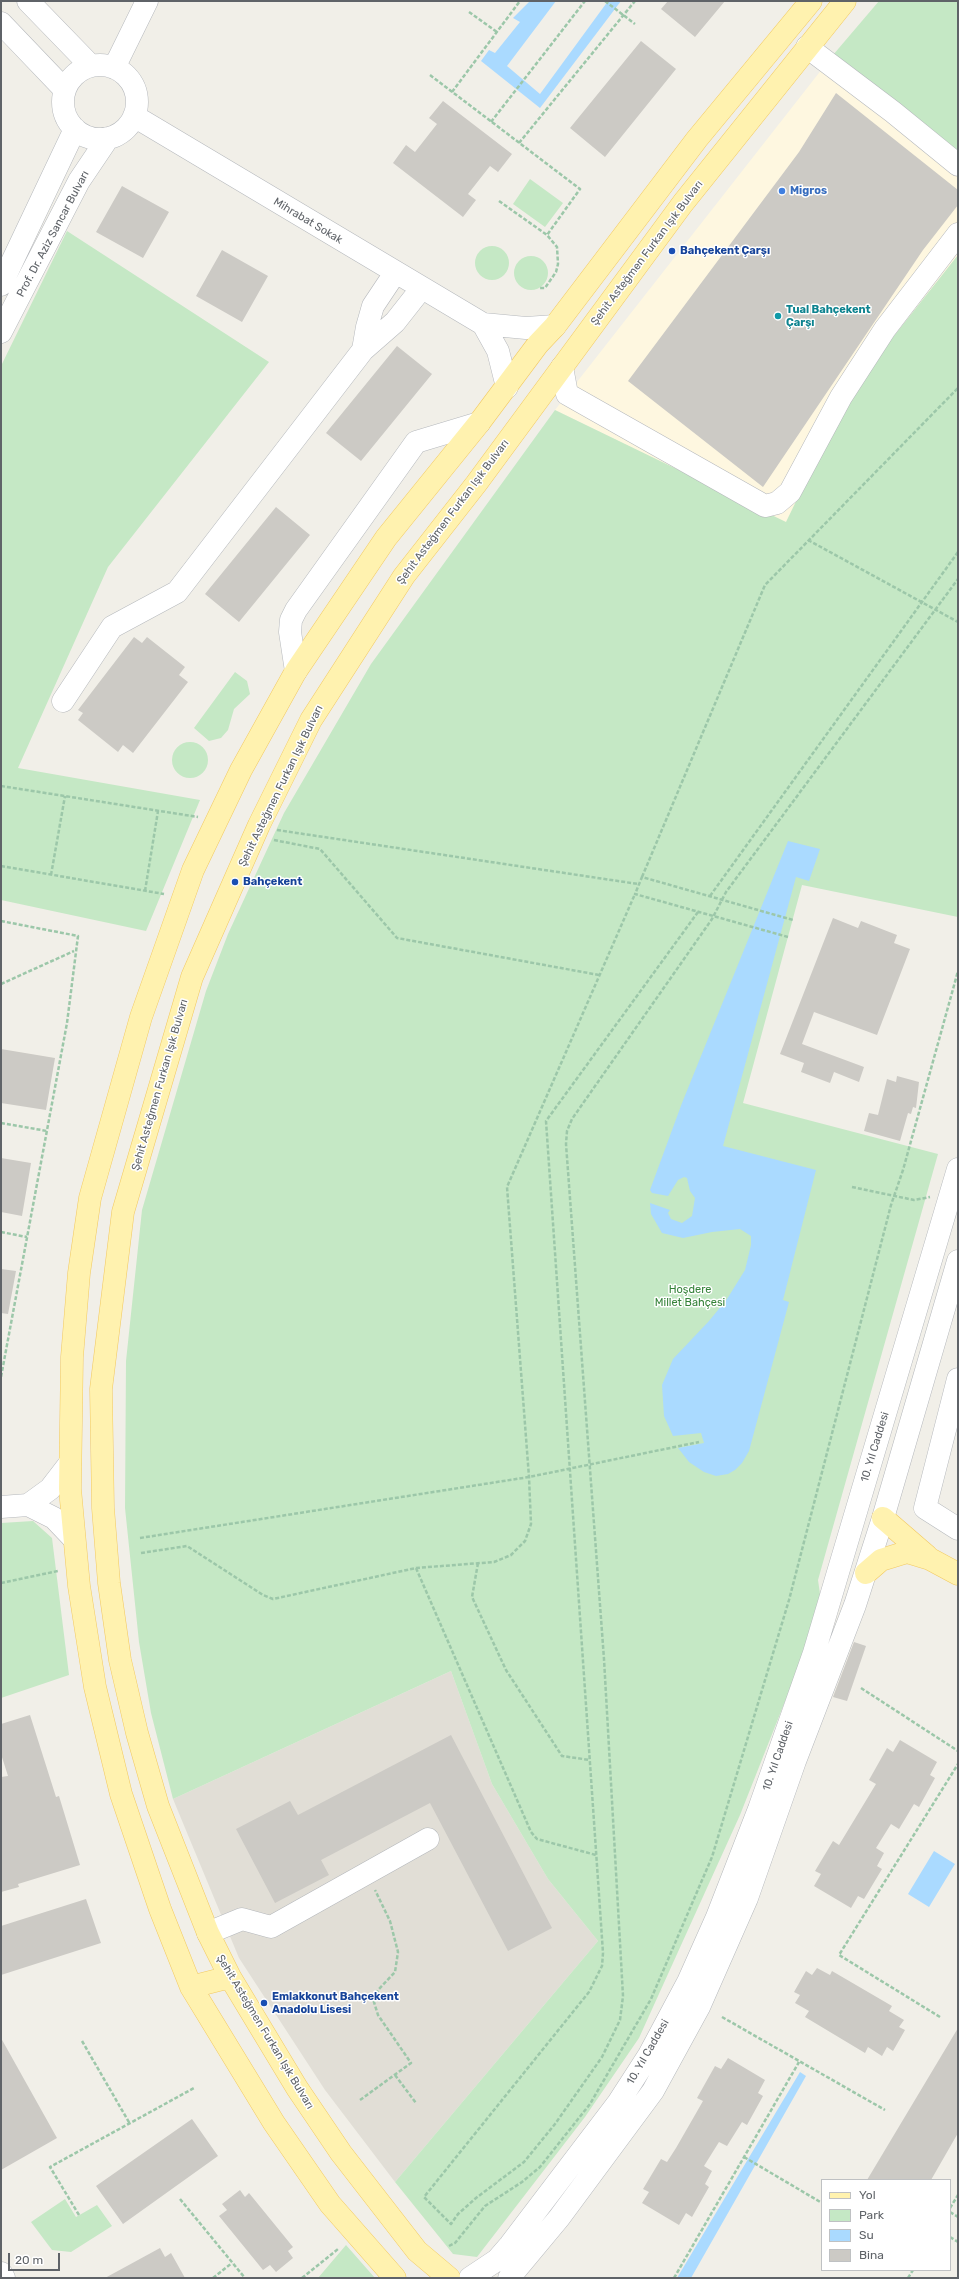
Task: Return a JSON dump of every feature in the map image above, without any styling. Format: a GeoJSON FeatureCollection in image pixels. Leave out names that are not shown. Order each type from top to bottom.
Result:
{"type":"FeatureCollection","features":[{"type":"Feature","properties":{"kind":"main road"},"geometry":{"type":"LineString","coordinates":[[395,2278],[322,2191],[274,2123],[191,1987],[160,1909],[121,1794],[95,1687],[79,1586],[70,1489],[72,1357],[79,1273],[90,1198],[133,1047],[193,870],[241,770],[296,671],[386,538],[479,423],[538,344],[555,326],[697,139],[811,1]]}},
{"type":"Feature","properties":{"kind":"main road","name":"Şehit Asteğmen Furkan Işık Bulvarı"},"geometry":{"type":"LineString","coordinates":[[448,2278],[417,2251],[341,2153],[297,2088],[230,1977],[208,1933],[158,1806],[120,1660],[109,1583],[103,1508],[101,1389],[123,1212],[192,977],[269,828],[311,720],[404,576],[481,478],[683,203],[845,1]]}},
{"type":"Feature","properties":{"kind":"main road"},"geometry":{"type":"LineString","coordinates":[[538,344],[562,367]]}},
{"type":"Feature","properties":{"kind":"main road"},"geometry":{"type":"LineString","coordinates":[[883,1518],[930,1559]]}},
{"type":"Feature","properties":{"kind":"main road"},"geometry":{"type":"LineString","coordinates":[[866,1573],[882,1560],[907,1552],[930,1559],[958,1574]]}},
{"type":"Feature","properties":{"kind":"main road"},"geometry":{"type":"LineString","coordinates":[[191,1987],[230,1977]]}},
{"type":"Feature","properties":{"kind":"street"},"geometry":{"type":"LineString","coordinates":[[28,1],[91,66]]}},
{"type":"Feature","properties":{"kind":"street"},"geometry":{"type":"LineString","coordinates":[[114,68],[147,1]]}},
{"type":"Feature","properties":{"kind":"street"},"geometry":{"type":"LineString","coordinates":[[1,23],[65,90]]}},
{"type":"Feature","properties":{"kind":"street"},"geometry":{"type":"LineString","coordinates":[[807,48],[893,112],[958,165]]}},
{"type":"Feature","properties":{"kind":"street"},"geometry":{"type":"LineString","coordinates":[[108,138],[91,137],[75,129],[64,111],[65,90],[71,79],[80,71],[91,66],[102,65],[114,68],[124,74],[131,82],[136,93],[137,105],[134,116]]}},
{"type":"Feature","properties":{"kind":"street","name":"Prof. Dr. Aziz Sancar Bulvarı"},"geometry":{"type":"LineString","coordinates":[[1,332],[79,181],[108,138],[119,133],[128,126],[134,116]]}},
{"type":"Feature","properties":{"kind":"street","name":"Mihrabat Sokak"},"geometry":{"type":"LineString","coordinates":[[134,116],[395,274],[483,324]]}},
{"type":"Feature","properties":{"kind":"street","name":"Prof. Dr. Aziz Sancar Bulvarı"},"geometry":{"type":"LineString","coordinates":[[1,285],[75,129]]}},
{"type":"Feature","properties":{"kind":"street"},"geometry":{"type":"LineString","coordinates":[[562,367],[567,394],[765,506],[777,503],[790,492],[841,397],[885,329],[958,234]]}},
{"type":"Feature","properties":{"kind":"street"},"geometry":{"type":"LineString","coordinates":[[363,350],[366,327],[373,306],[395,274]]}},
{"type":"Feature","properties":{"kind":"street"},"geometry":{"type":"LineString","coordinates":[[63,701],[112,627],[177,592],[363,350],[395,322],[421,289]]}},
{"type":"Feature","properties":{"kind":"street"},"geometry":{"type":"LineString","coordinates":[[483,324],[526,328],[555,326]]}},
{"type":"Feature","properties":{"kind":"street"},"geometry":{"type":"LineString","coordinates":[[483,324],[498,351],[507,387]]}},
{"type":"Feature","properties":{"kind":"street"},"geometry":{"type":"LineString","coordinates":[[296,671],[290,632],[291,620],[296,610],[416,442],[479,423]]}},
{"type":"Feature","properties":{"kind":"street","name":"10. Yıl Caddesi"},"geometry":{"type":"LineString","coordinates":[[470,2278],[497,2260],[510,2245],[618,2103],[649,2055],[688,1982],[714,1924],[759,1809],[814,1653],[958,1169]]}},
{"type":"Feature","properties":{"kind":"street","name":"10. Yıl Caddesi"},"geometry":{"type":"LineString","coordinates":[[509,2278],[559,2218],[653,2091],[699,2007],[746,1898],[866,1573],[958,1261]]}},
{"type":"Feature","properties":{"kind":"street"},"geometry":{"type":"LineString","coordinates":[[958,1379],[925,1508],[958,1528]]}},
{"type":"Feature","properties":{"kind":"street"},"geometry":{"type":"LineString","coordinates":[[28,1505],[50,1489],[70,1464]]}},
{"type":"Feature","properties":{"kind":"street"},"geometry":{"type":"LineString","coordinates":[[1,1507],[28,1505],[54,1518],[74,1539]]}},
{"type":"Feature","properties":{"kind":"street"},"geometry":{"type":"LineString","coordinates":[[208,1933],[242,1919],[271,1927],[428,1839]]}},
{"type":"Feature","properties":{"kind":"street"},"geometry":{"type":"LineString","coordinates":[[1,2273],[4,2278]]}},
{"type":"Feature","properties":{"kind":"path"},"geometry":{"type":"LineString","coordinates":[[452,92],[520,1]]}},
{"type":"Feature","properties":{"kind":"path"},"geometry":{"type":"LineString","coordinates":[[492,122],[585,1]]}},
{"type":"Feature","properties":{"kind":"path"},"geometry":{"type":"LineString","coordinates":[[605,1],[635,24]]}},
{"type":"Feature","properties":{"kind":"path"},"geometry":{"type":"LineString","coordinates":[[519,143],[635,1]]}},
{"type":"Feature","properties":{"kind":"path"},"geometry":{"type":"LineString","coordinates":[[469,12],[497,32]]}},
{"type":"Feature","properties":{"kind":"path"},"geometry":{"type":"LineString","coordinates":[[430,75],[580,189],[547,235]]}},
{"type":"Feature","properties":{"kind":"path"},"geometry":{"type":"LineString","coordinates":[[499,200],[547,235],[557,247],[558,264],[556,272],[544,288],[540,288]]}},
{"type":"Feature","properties":{"kind":"path"},"geometry":{"type":"LineString","coordinates":[[141,1553],[187,1546],[263,1594],[273,1598],[416,1568],[478,1563],[505,1559],[512,1555],[525,1541],[530,1524],[529,1477],[507,1187],[635,894],[765,585],[958,388]]}},
{"type":"Feature","properties":{"kind":"path"},"geometry":{"type":"LineString","coordinates":[[808,540],[958,622]]}},
{"type":"Feature","properties":{"kind":"path"},"geometry":{"type":"LineString","coordinates":[[710,896],[958,552]]}},
{"type":"Feature","properties":{"kind":"path"},"geometry":{"type":"LineString","coordinates":[[698,912],[546,1122],[603,1953],[602,1966],[589,1992],[424,2197],[451,2224],[458,2214],[476,2198],[524,2162],[555,2124],[602,2057],[620,2020],[623,1996],[604,1659],[566,1144],[567,1131],[572,1118],[713,916],[722,900],[958,580]]}},
{"type":"Feature","properties":{"kind":"path"},"geometry":{"type":"LineString","coordinates":[[1,786],[199,818],[196,824]]}},
{"type":"Feature","properties":{"kind":"path"},"geometry":{"type":"LineString","coordinates":[[52,875],[65,796]]}},
{"type":"Feature","properties":{"kind":"path"},"geometry":{"type":"LineString","coordinates":[[145,891],[158,811]]}},
{"type":"Feature","properties":{"kind":"path"},"geometry":{"type":"LineString","coordinates":[[599,974],[397,938],[320,849],[274,841],[269,828],[638,884]]}},
{"type":"Feature","properties":{"kind":"path"},"geometry":{"type":"LineString","coordinates":[[1,866],[165,894]]}},
{"type":"Feature","properties":{"kind":"path"},"geometry":{"type":"LineString","coordinates":[[642,877],[793,920]]}},
{"type":"Feature","properties":{"kind":"path"},"geometry":{"type":"LineString","coordinates":[[162,901],[168,887]]}},
{"type":"Feature","properties":{"kind":"path"},"geometry":{"type":"LineString","coordinates":[[635,894],[788,937]]}},
{"type":"Feature","properties":{"kind":"path"},"geometry":{"type":"LineString","coordinates":[[1,921],[78,936],[67,1023],[1,1377]]}},
{"type":"Feature","properties":{"kind":"path"},"geometry":{"type":"LineString","coordinates":[[1,984],[75,951]]}},
{"type":"Feature","properties":{"kind":"path"},"geometry":{"type":"LineString","coordinates":[[449,2246],[456,2243],[485,2206],[522,2182],[540,2167],[590,2104],[650,1999],[709,1864],[789,1600],[894,1196],[958,971]]}},
{"type":"Feature","properties":{"kind":"path"},"geometry":{"type":"LineString","coordinates":[[1,1122],[47,1131]]}},
{"type":"Feature","properties":{"kind":"path"},"geometry":{"type":"LineString","coordinates":[[852,1187],[914,1200],[951,1193]]}},
{"type":"Feature","properties":{"kind":"path"},"geometry":{"type":"LineString","coordinates":[[1,1232],[27,1237]]}},
{"type":"Feature","properties":{"kind":"path"},"geometry":{"type":"LineString","coordinates":[[140,1538],[529,1477],[699,1442]]}},
{"type":"Feature","properties":{"kind":"path"},"geometry":{"type":"LineString","coordinates":[[478,1563],[472,1597],[506,1670],[562,1756],[590,1760]]}},
{"type":"Feature","properties":{"kind":"path"},"geometry":{"type":"LineString","coordinates":[[416,1568],[530,1832],[537,1839],[596,1855]]}},
{"type":"Feature","properties":{"kind":"path"},"geometry":{"type":"LineString","coordinates":[[1,1583],[62,1570],[62,1576]]}},
{"type":"Feature","properties":{"kind":"path"},"geometry":{"type":"LineString","coordinates":[[861,1688],[958,1751]]}},
{"type":"Feature","properties":{"kind":"path"},"geometry":{"type":"LineString","coordinates":[[940,2017],[839,1955],[958,1764]]}},
{"type":"Feature","properties":{"kind":"path"},"geometry":{"type":"LineString","coordinates":[[360,2100],[411,2063],[378,2015],[373,1999],[378,1990],[395,1972],[398,1952],[390,1922],[367,1874]]}},
{"type":"Feature","properties":{"kind":"path"},"geometry":{"type":"LineString","coordinates":[[722,2017],[885,2110]]}},
{"type":"Feature","properties":{"kind":"path"},"geometry":{"type":"LineString","coordinates":[[82,2041],[130,2124]]}},
{"type":"Feature","properties":{"kind":"path"},"geometry":{"type":"LineString","coordinates":[[674,2278],[799,2062]]}},
{"type":"Feature","properties":{"kind":"path"},"geometry":{"type":"LineString","coordinates":[[395,2075],[416,2103]]}},
{"type":"Feature","properties":{"kind":"path"},"geometry":{"type":"LineString","coordinates":[[79,2215],[50,2167],[194,2088]]}},
{"type":"Feature","properties":{"kind":"path"},"geometry":{"type":"LineString","coordinates":[[744,2157],[821,2202]]}},
{"type":"Feature","properties":{"kind":"path"},"geometry":{"type":"LineString","coordinates":[[951,2206],[958,2195]]}},
{"type":"Feature","properties":{"kind":"path"},"geometry":{"type":"LineString","coordinates":[[180,2199],[245,2278]]}},
{"type":"Feature","properties":{"kind":"path"},"geometry":{"type":"LineString","coordinates":[[302,2278],[338,2249]]}},
{"type":"Feature","properties":{"kind":"path"},"geometry":{"type":"LineString","coordinates":[[213,2278],[232,2263]]}},
{"type":"Feature","properties":{"kind":"shaded area"},"geometry":{"type":"Polygon","coordinates":[[[833,55],[958,153],[958,255],[848,394],[786,523],[555,410],[833,55]]]}},
{"type":"Feature","properties":{"kind":"shaded area"},"geometry":{"type":"Polygon","coordinates":[[[451,1671],[492,1784],[548,1879],[598,1941],[395,2182],[325,2090],[239,1958],[173,1799],[451,1671]]]}},
{"type":"Feature","properties":{"kind":"green space"},"geometry":{"type":"Polygon","coordinates":[[[879,1],[958,1],[958,153],[833,55],[879,1]]]}},
{"type":"Feature","properties":{"kind":"green space"},"geometry":{"type":"Polygon","coordinates":[[[530,179],[563,203],[545,227],[513,204],[530,179]]]}},
{"type":"Feature","properties":{"kind":"green space"},"geometry":{"type":"Polygon","coordinates":[[[67,231],[269,362],[108,567],[18,768],[200,800],[146,931],[1,900],[1,366],[67,231]]]}},
{"type":"Feature","properties":{"kind":"green space"},"geometry":{"type":"Polygon","coordinates":[[[495,246],[504,251],[508,256],[508,270],[504,275],[499,279],[489,280],[485,279],[476,270],[475,260],[476,256],[485,247],[495,246]]]}},
{"type":"Feature","properties":{"kind":"green space","name":"Hoşdere Millet Bahçesi"},"geometry":{"type":"Polygon","coordinates":[[[958,255],[958,917],[802,885],[743,1103],[938,1154],[818,1580],[822,1608],[740,1815],[639,2038],[585,2117],[477,2257],[453,2254],[395,2182],[598,1941],[548,1879],[492,1784],[451,1671],[173,1799],[151,1713],[139,1642],[125,1508],[126,1361],[142,1210],[206,991],[228,934],[284,813],[371,664],[555,410],[786,522],[848,394],[958,255]]]}},
{"type":"Feature","properties":{"kind":"green space"},"geometry":{"type":"Polygon","coordinates":[[[534,256],[543,261],[547,266],[547,280],[543,285],[538,289],[528,290],[524,289],[515,280],[514,270],[515,266],[524,257],[534,256]]]}},
{"type":"Feature","properties":{"kind":"green space"},"geometry":{"type":"Polygon","coordinates":[[[235,672],[247,681],[250,694],[234,709],[228,730],[221,738],[209,741],[194,728],[235,672]]]}},
{"type":"Feature","properties":{"kind":"green space"},"geometry":{"type":"Polygon","coordinates":[[[194,742],[203,747],[207,753],[207,767],[203,773],[194,778],[186,778],[177,773],[173,767],[172,756],[177,747],[183,743],[194,742]]]}},
{"type":"Feature","properties":{"kind":"green space"},"geometry":{"type":"Polygon","coordinates":[[[33,1521],[52,1538],[69,1675],[1,1698],[1,1523],[33,1521]]]}},
{"type":"Feature","properties":{"kind":"green space"},"geometry":{"type":"Polygon","coordinates":[[[65,2199],[76,2217],[97,2205],[112,2226],[71,2252],[52,2250],[31,2222],[65,2199]]]}},
{"type":"Feature","properties":{"kind":"green space"},"geometry":{"type":"Polygon","coordinates":[[[346,2245],[375,2278],[318,2278],[346,2245]]]}},
{"type":"Feature","properties":{"kind":"water"},"geometry":{"type":"Polygon","coordinates":[[[530,1],[556,1],[507,66],[540,94],[608,1],[621,1],[540,108],[481,61],[489,50],[495,53],[520,22],[513,18],[530,1]]]}},
{"type":"Feature","properties":{"kind":"water"},"geometry":{"type":"Polygon","coordinates":[[[788,841],[820,849],[809,881],[796,877],[723,1146],[816,1170],[783,1300],[789,1302],[749,1451],[742,1463],[735,1470],[728,1474],[716,1476],[704,1472],[689,1462],[678,1448],[704,1443],[701,1433],[673,1436],[664,1416],[662,1385],[673,1359],[709,1321],[727,1299],[745,1270],[751,1245],[751,1236],[740,1229],[712,1232],[683,1238],[662,1233],[651,1214],[650,1203],[670,1210],[668,1213],[671,1219],[682,1223],[692,1216],[695,1198],[690,1191],[687,1178],[684,1177],[678,1180],[668,1196],[652,1193],[650,1190],[682,1103],[788,841]]]}},
{"type":"Feature","properties":{"kind":"water"},"geometry":{"type":"Polygon","coordinates":[[[934,1851],[955,1864],[929,1907],[908,1894],[934,1851]]]}},
{"type":"Feature","properties":{"kind":"water"},"geometry":{"type":"Polygon","coordinates":[[[800,2072],[806,2076],[691,2278],[677,2278],[800,2072]]]}},
{"type":"Feature","properties":{"kind":"building"},"geometry":{"type":"Polygon","coordinates":[[[668,1],[725,1],[695,37],[661,9],[668,1]]]}},
{"type":"Feature","properties":{"kind":"building"},"geometry":{"type":"Polygon","coordinates":[[[641,41],[676,69],[605,157],[570,128],[641,41]]]}},
{"type":"Feature","properties":{"kind":"building","name":"Tual Bahçekent Çarşı"},"geometry":{"type":"Polygon","coordinates":[[[836,93],[958,190],[958,205],[923,250],[763,487],[628,381],[799,152],[836,93]]]}},
{"type":"Feature","properties":{"kind":"building"},"geometry":{"type":"Polygon","coordinates":[[[443,101],[512,154],[498,172],[490,166],[468,194],[476,200],[463,217],[393,163],[406,145],[415,152],[437,124],[429,118],[443,101]]]}},
{"type":"Feature","properties":{"kind":"building"},"geometry":{"type":"Polygon","coordinates":[[[122,186],[169,212],[143,258],[96,232],[122,186]]]}},
{"type":"Feature","properties":{"kind":"building"},"geometry":{"type":"Polygon","coordinates":[[[222,250],[268,276],[242,322],[196,296],[222,250]]]}},
{"type":"Feature","properties":{"kind":"building"},"geometry":{"type":"Polygon","coordinates":[[[397,346],[432,374],[361,461],[326,433],[397,346]]]}},
{"type":"Feature","properties":{"kind":"building"},"geometry":{"type":"Polygon","coordinates":[[[276,507],[310,535],[239,622],[205,594],[276,507]]]}},
{"type":"Feature","properties":{"kind":"building"},"geometry":{"type":"Polygon","coordinates":[[[134,637],[142,643],[147,637],[185,667],[179,675],[188,682],[133,753],[123,745],[118,752],[78,720],[83,713],[78,710],[134,637]]]}},
{"type":"Feature","properties":{"kind":"building"},"geometry":{"type":"Polygon","coordinates":[[[833,918],[858,928],[861,921],[897,935],[894,943],[910,949],[877,1035],[814,1012],[802,1044],[864,1067],[859,1082],[834,1072],[830,1083],[801,1072],[804,1063],[780,1054],[833,918]]]}},
{"type":"Feature","properties":{"kind":"building"},"geometry":{"type":"Polygon","coordinates":[[[1,1049],[55,1058],[46,1110],[1,1103],[1,1049]]]}},
{"type":"Feature","properties":{"kind":"building"},"geometry":{"type":"Polygon","coordinates":[[[897,1076],[919,1082],[916,1108],[913,1107],[911,1114],[908,1113],[900,1141],[864,1131],[869,1113],[878,1115],[887,1079],[896,1082],[897,1076]]]}},
{"type":"Feature","properties":{"kind":"building"},"geometry":{"type":"Polygon","coordinates":[[[1,1158],[31,1163],[22,1216],[1,1212],[1,1158]]]}},
{"type":"Feature","properties":{"kind":"building"},"geometry":{"type":"Polygon","coordinates":[[[1,1269],[16,1271],[8,1314],[1,1313],[1,1269]]]}},
{"type":"Feature","properties":{"kind":"building"},"geometry":{"type":"Polygon","coordinates":[[[854,1642],[866,1646],[847,1701],[833,1697],[854,1642]]]}},
{"type":"Feature","properties":{"kind":"building"},"geometry":{"type":"Polygon","coordinates":[[[30,1715],[56,1797],[59,1796],[80,1865],[18,1884],[19,1887],[1,1892],[1,1777],[8,1776],[1,1754],[1,1724],[30,1715]]]}},
{"type":"Feature","properties":{"kind":"building"},"geometry":{"type":"Polygon","coordinates":[[[451,1735],[552,1928],[508,1951],[430,1803],[321,1860],[329,1875],[275,1903],[236,1829],[290,1801],[298,1815],[451,1735]]]}},
{"type":"Feature","properties":{"kind":"building"},"geometry":{"type":"Polygon","coordinates":[[[900,1740],[937,1762],[930,1775],[935,1778],[919,1807],[914,1804],[899,1829],[891,1824],[876,1848],[884,1853],[877,1866],[882,1869],[864,1899],[858,1896],[851,1908],[814,1886],[821,1874],[815,1871],[833,1841],[839,1845],[876,1784],[869,1780],[887,1748],[893,1752],[900,1740]]]}},
{"type":"Feature","properties":{"kind":"building"},"geometry":{"type":"Polygon","coordinates":[[[86,1899],[101,1943],[1,1975],[1,1926],[86,1899]]]}},
{"type":"Feature","properties":{"kind":"building"},"geometry":{"type":"Polygon","coordinates":[[[817,1968],[830,1975],[832,1971],[892,2006],[889,2011],[904,2020],[899,2027],[905,2030],[893,2051],[887,2047],[882,2056],[868,2047],[865,2053],[805,2017],[809,2011],[795,2003],[800,1995],[794,1992],[806,1971],[812,1975],[817,1968]]]}},
{"type":"Feature","properties":{"kind":"building"},"geometry":{"type":"Polygon","coordinates":[[[958,2028],[958,2133],[932,2179],[868,2179],[958,2028]]]}},
{"type":"Feature","properties":{"kind":"building"},"geometry":{"type":"Polygon","coordinates":[[[1,2038],[57,2138],[1,2170],[1,2038]]]}},
{"type":"Feature","properties":{"kind":"building"},"geometry":{"type":"Polygon","coordinates":[[[728,2058],[765,2080],[758,2093],[763,2096],[747,2125],[742,2122],[727,2146],[719,2142],[704,2166],[712,2171],[705,2184],[709,2187],[692,2217],[686,2213],[679,2225],[642,2203],[649,2192],[643,2189],[661,2159],[667,2162],[676,2148],[703,2101],[697,2098],[715,2066],[721,2069],[728,2058]]]}},
{"type":"Feature","properties":{"kind":"building"},"geometry":{"type":"Polygon","coordinates":[[[192,2119],[218,2156],[123,2224],[96,2186],[192,2119]]]}},
{"type":"Feature","properties":{"kind":"building"},"geometry":{"type":"Polygon","coordinates":[[[240,2190],[245,2197],[249,2193],[293,2247],[288,2251],[293,2258],[276,2272],[270,2265],[263,2270],[219,2216],[227,2210],[222,2204],[240,2190]]]}},
{"type":"Feature","properties":{"kind":"building"},"geometry":{"type":"Polygon","coordinates":[[[160,2248],[165,2257],[171,2253],[185,2278],[105,2278],[160,2248]]]}},
{"type":"Feature","properties":{"kind":"place","name":"Migros"},"geometry":{"type":"Point","coordinates":[782,191]}},
{"type":"Feature","properties":{"kind":"place","name":"Bahçekent Çarşı"},"geometry":{"type":"Point","coordinates":[672,251]}},
{"type":"Feature","properties":{"kind":"place","name":"Tual Bahçekent Çarşı"},"geometry":{"type":"Point","coordinates":[778,316]}},
{"type":"Feature","properties":{"kind":"place","name":"Bahçekent"},"geometry":{"type":"Point","coordinates":[235,882]}},
{"type":"Feature","properties":{"kind":"place","name":"Emlakkonut Bahçekent Anadolu Lisesi"},"geometry":{"type":"Point","coordinates":[264,2003]}}]}
